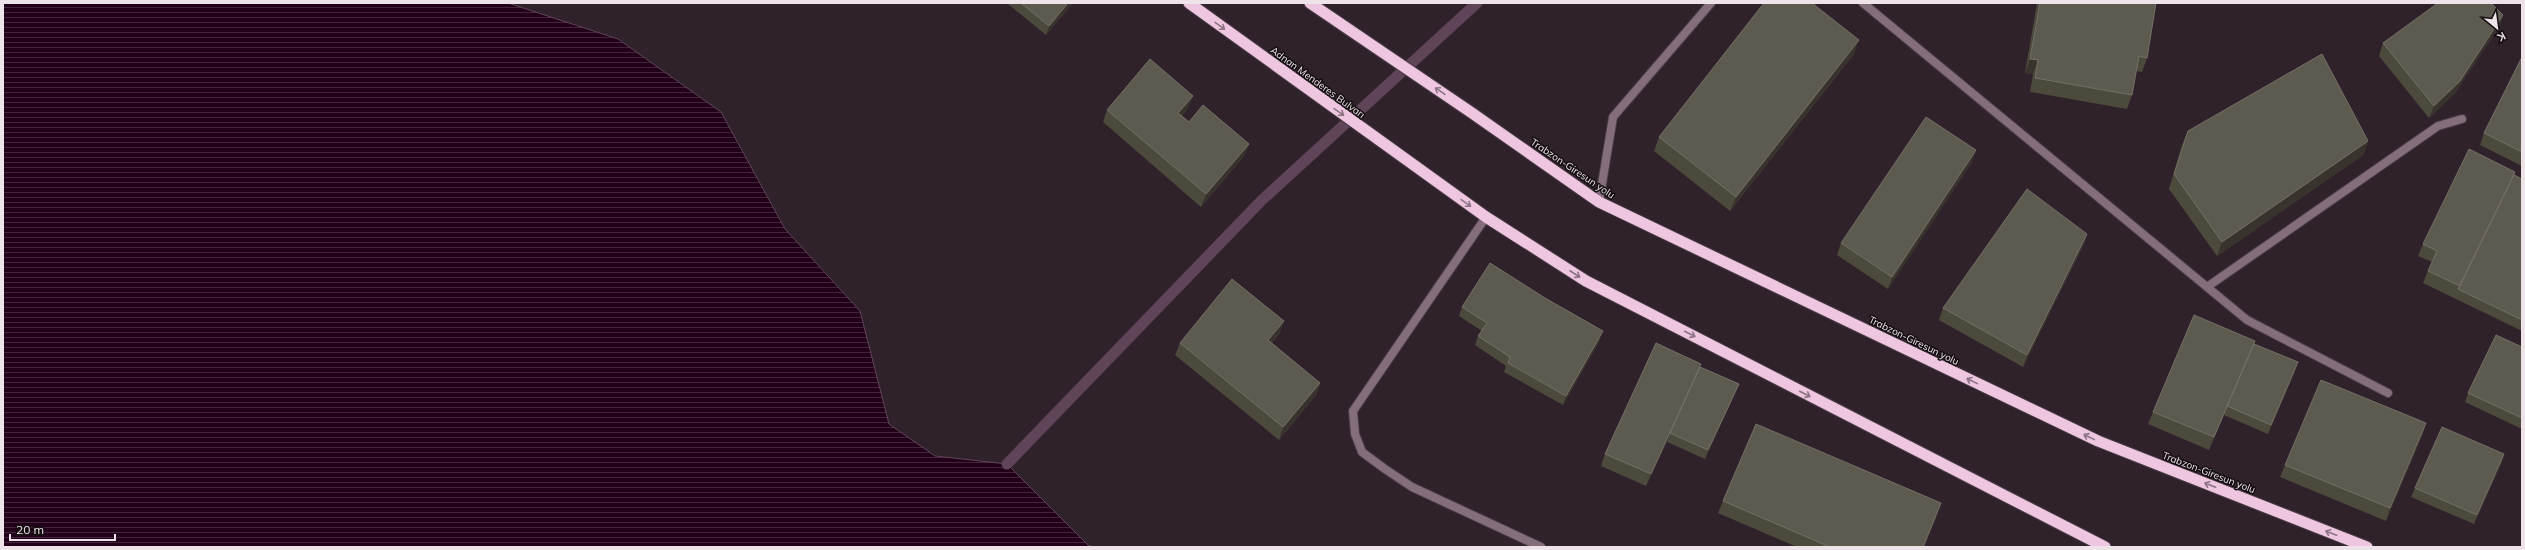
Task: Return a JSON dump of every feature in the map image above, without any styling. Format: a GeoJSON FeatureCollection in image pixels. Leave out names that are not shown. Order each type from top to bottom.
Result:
{"type":"FeatureCollection","features":[{"type":"Feature","properties":{"kind":"highway","name":"Adnan Menderes Bulvarı"},"geometry":{"type":"LineString","coordinates":[[1189,3],[1307,90],[1486,217]]}},
{"type":"Feature","properties":{"kind":"highway","name":"Trabzon-Giresun yolu"},"geometry":{"type":"LineString","coordinates":[[1310,3],[1335,22],[1472,113],[1598,202],[2098,441],[2367,547]]}},
{"type":"Feature","properties":{"kind":"highway"},"geometry":{"type":"LineString","coordinates":[[1486,217],[1586,281],[2105,547]]}},
{"type":"Feature","properties":{"kind":"street"},"geometry":{"type":"LineString","coordinates":[[1598,202],[1613,117],[1711,3]]}},
{"type":"Feature","properties":{"kind":"street"},"geometry":{"type":"LineString","coordinates":[[1863,3],[2247,320],[2388,393]]}},
{"type":"Feature","properties":{"kind":"street"},"geometry":{"type":"LineString","coordinates":[[2208,287],[2438,126],[2462,119]]}},
{"type":"Feature","properties":{"kind":"street"},"geometry":{"type":"LineString","coordinates":[[1486,217],[1353,411],[1355,434],[1362,452],[1412,487],[1541,547]]}},
{"type":"Feature","properties":{"kind":"shaded area"},"geometry":{"type":"Polygon","coordinates":[[[3,3],[508,3],[618,39],[721,112],[785,229],[860,311],[889,424],[935,456],[1007,464],[1088,545],[1093,547],[3,547],[3,3]]]}},
{"type":"Feature","properties":{"kind":"building"},"geometry":{"type":"Polygon","coordinates":[[[1021,3],[1068,3],[1049,26],[1021,3]]]}},
{"type":"Feature","properties":{"kind":"building"},"geometry":{"type":"Polygon","coordinates":[[[1764,3],[1812,3],[1859,40],[1736,197],[1659,137],[1764,3]]]}},
{"type":"Feature","properties":{"kind":"building"},"geometry":{"type":"Polygon","coordinates":[[[2040,3],[2156,3],[2147,58],[2139,56],[2132,95],[2035,78],[2038,60],[2030,59],[2040,3]]]}},
{"type":"Feature","properties":{"kind":"building"},"geometry":{"type":"Polygon","coordinates":[[[2438,3],[2491,3],[2503,15],[2460,81],[2434,106],[2383,43],[2438,3]]]}},
{"type":"Feature","properties":{"kind":"building"},"geometry":{"type":"Polygon","coordinates":[[[2322,54],[2368,141],[2222,242],[2174,174],[2188,131],[2322,54]]]}},
{"type":"Feature","properties":{"kind":"building"},"geometry":{"type":"Polygon","coordinates":[[[2522,57],[2522,152],[2484,133],[2522,57]]]}},
{"type":"Feature","properties":{"kind":"building"},"geometry":{"type":"Polygon","coordinates":[[[1150,59],[1193,96],[1178,113],[1189,122],[1203,105],[1249,144],[1206,194],[1107,110],[1150,59]]]}},
{"type":"Feature","properties":{"kind":"building"},"geometry":{"type":"Polygon","coordinates":[[[1926,117],[1976,150],[1892,277],[1841,243],[1926,117]]]}},
{"type":"Feature","properties":{"kind":"building"},"geometry":{"type":"Polygon","coordinates":[[[2469,149],[2515,172],[2460,286],[2428,271],[2437,251],[2423,244],[2469,149]]]}},
{"type":"Feature","properties":{"kind":"building"},"geometry":{"type":"Polygon","coordinates":[[[2514,175],[2522,179],[2522,320],[2458,289],[2514,175]]]}},
{"type":"Feature","properties":{"kind":"building"},"geometry":{"type":"Polygon","coordinates":[[[2027,189],[2087,234],[2027,355],[1943,308],[2027,189]]]}},
{"type":"Feature","properties":{"kind":"building"},"geometry":{"type":"Polygon","coordinates":[[[1490,263],[1545,298],[1603,331],[1566,396],[1508,363],[1510,357],[1478,336],[1487,323],[1462,307],[1490,263]]]}},
{"type":"Feature","properties":{"kind":"building"},"geometry":{"type":"Polygon","coordinates":[[[1232,279],[1284,321],[1268,340],[1320,383],[1283,427],[1180,343],[1232,279]]]}},
{"type":"Feature","properties":{"kind":"building"},"geometry":{"type":"Polygon","coordinates":[[[2194,315],[2255,341],[2214,437],[2153,412],[2194,315]]]}},
{"type":"Feature","properties":{"kind":"building"},"geometry":{"type":"Polygon","coordinates":[[[2496,335],[2522,347],[2522,418],[2468,393],[2496,335]]]}},
{"type":"Feature","properties":{"kind":"building"},"geometry":{"type":"Polygon","coordinates":[[[1656,343],[1701,364],[1651,474],[1605,454],[1656,343]]]}},
{"type":"Feature","properties":{"kind":"building"},"geometry":{"type":"Polygon","coordinates":[[[2254,344],[2298,362],[2271,425],[2227,406],[2254,344]]]}},
{"type":"Feature","properties":{"kind":"building"},"geometry":{"type":"Polygon","coordinates":[[[1700,367],[1739,384],[1708,450],[1670,433],[1700,367]]]}},
{"type":"Feature","properties":{"kind":"building"},"geometry":{"type":"Polygon","coordinates":[[[2321,380],[2426,423],[2390,508],[2285,465],[2321,380]]]}},
{"type":"Feature","properties":{"kind":"building"},"geometry":{"type":"Polygon","coordinates":[[[1756,424],[1941,503],[1923,547],[1830,547],[1723,501],[1756,424]]]}},
{"type":"Feature","properties":{"kind":"building"},"geometry":{"type":"Polygon","coordinates":[[[2442,427],[2504,454],[2477,515],[2415,488],[2442,427]]]}},
{"type":"Feature","properties":{"kind":"waterway"},"geometry":{"type":"LineString","coordinates":[[1007,464],[1262,200],[1477,3]]}}]}
